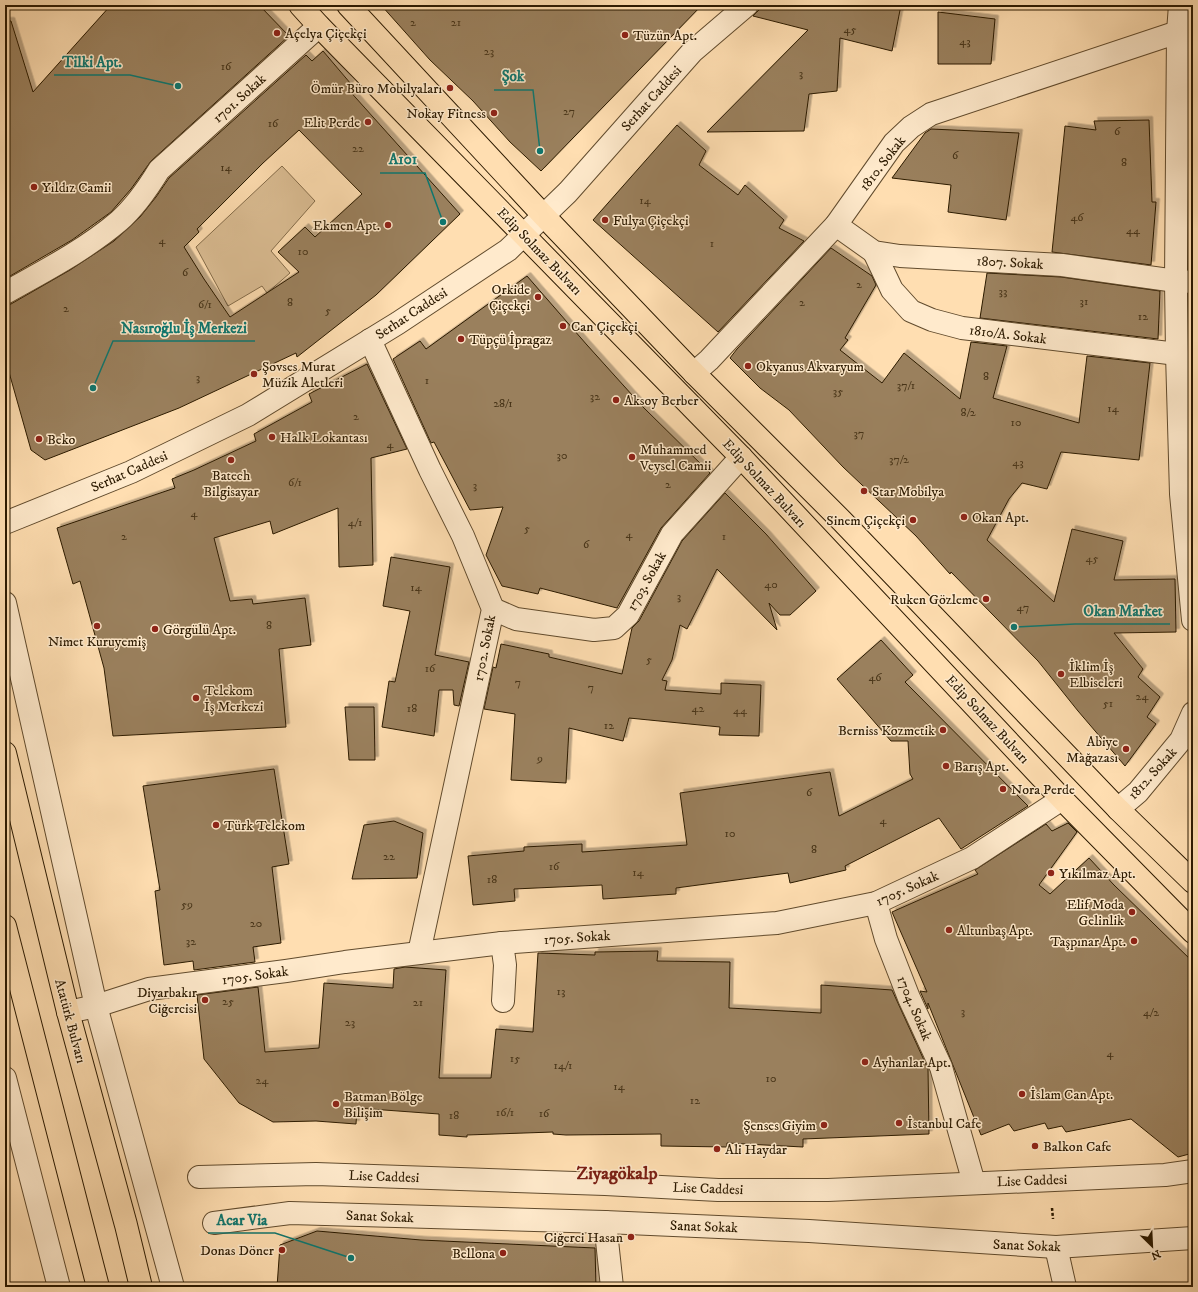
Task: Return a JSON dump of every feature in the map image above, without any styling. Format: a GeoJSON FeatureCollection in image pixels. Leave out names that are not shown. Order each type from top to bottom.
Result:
{"type":"FeatureCollection","features":[{"type":"Feature","properties":{"kind":"main road","name":"Edip Solmaz Bulvarı"},"geometry":{"type":"LineString","coordinates":[[300,5],[741,457],[1062,799],[1193,932]]}},
{"type":"Feature","properties":{"kind":"main road","name":"Edip Solmaz Bulvarı"},"geometry":{"type":"LineString","coordinates":[[356,8],[543,215],[694,373],[842,521],[1118,809],[1193,882]]}},
{"type":"Feature","properties":{"kind":"main road","name":"Atatürk Bulvarı"},"geometry":{"type":"LineString","coordinates":[[5,753],[68,1012],[126,1225],[141,1287]]}},
{"type":"Feature","properties":{"kind":"main road"},"geometry":{"type":"LineString","coordinates":[[5,926],[98,1287]]}},
{"type":"Feature","properties":{"kind":"street","name":"Serhat Caddesi"},"geometry":{"type":"LineString","coordinates":[[5,523],[131,472],[248,415],[398,323],[508,250],[568,192],[692,52],[747,5]]}},
{"type":"Feature","properties":{"kind":"street"},"geometry":{"type":"LineString","coordinates":[[1180,5],[1178,32],[1185,281],[1177,354],[1187,494],[1193,620]]}},
{"type":"Feature","properties":{"kind":"street","name":"1701. Sokak"},"geometry":{"type":"LineString","coordinates":[[5,293],[85,247],[120,220],[145,193],[160,170],[319,26]]}},
{"type":"Feature","properties":{"kind":"street","name":"1810. Sokak"},"geometry":{"type":"LineString","coordinates":[[694,373],[709,360],[836,225],[894,143],[911,127],[931,114],[1178,32]]}},
{"type":"Feature","properties":{"kind":"street","name":"1807. Sokak"},"geometry":{"type":"LineString","coordinates":[[836,225],[874,252],[900,256],[1062,265],[1185,281]]}},
{"type":"Feature","properties":{"kind":"street","name":"1810/A. Sokak"},"geometry":{"type":"LineString","coordinates":[[874,252],[892,290],[911,311],[932,320],[962,328],[1177,354]]}},
{"type":"Feature","properties":{"kind":"street","name":"1702. Sokak"},"geometry":{"type":"LineString","coordinates":[[370,340],[430,470],[464,536],[493,609],[467,736],[419,953]]}},
{"type":"Feature","properties":{"kind":"street","name":"1703. Sokak"},"geometry":{"type":"LineString","coordinates":[[493,609],[516,619],[594,630],[614,628],[628,615],[672,534],[741,457]]}},
{"type":"Feature","properties":{"kind":"street"},"geometry":{"type":"LineString","coordinates":[[5,603],[96,1006],[173,1287]]}},
{"type":"Feature","properties":{"kind":"street","name":"1812. Sokak"},"geometry":{"type":"LineString","coordinates":[[1118,809],[1138,792],[1181,740],[1193,713]]}},
{"type":"Feature","properties":{"kind":"street","name":"1705. Sokak"},"geometry":{"type":"LineString","coordinates":[[68,1012],[96,1006],[148,989],[345,962],[502,943],[777,923],[876,903],[972,858],[1062,799]]}},
{"type":"Feature","properties":{"kind":"street","name":"1704. Sokak"},"geometry":{"type":"LineString","coordinates":[[876,903],[886,939],[909,998],[941,1067],[974,1182]]}},
{"type":"Feature","properties":{"kind":"street"},"geometry":{"type":"LineString","coordinates":[[502,943],[505,965],[503,1001]]}},
{"type":"Feature","properties":{"kind":"street"},"geometry":{"type":"LineString","coordinates":[[5,1078],[59,1287]]}},
{"type":"Feature","properties":{"kind":"street","name":"Lise Caddesi"},"geometry":{"type":"LineString","coordinates":[[199,1177],[316,1174],[605,1184],[718,1190],[828,1190],[974,1182],[1165,1175],[1193,1171]]}},
{"type":"Feature","properties":{"kind":"street","name":"Sanat Sokak"},"geometry":{"type":"LineString","coordinates":[[214,1223],[290,1213],[605,1222],[809,1231],[1056,1247],[1193,1238]]}},
{"type":"Feature","properties":{"kind":"street"},"geometry":{"type":"LineString","coordinates":[[605,1222],[612,1287]]}},
{"type":"Feature","properties":{"kind":"street"},"geometry":{"type":"LineString","coordinates":[[1056,1247],[1065,1287]]}},
{"type":"Feature","properties":{"kind":"path"},"geometry":{"type":"LineString","coordinates":[[1048,1180],[1056,1247]]}},
{"type":"Feature","properties":{"kind":"shaded area"},"geometry":{"type":"Polygon","coordinates":[[[282,166],[315,201],[271,251],[290,273],[267,293],[262,286],[228,306],[196,247],[282,166]]]}},
{"type":"Feature","properties":{"kind":"building"},"geometry":{"type":"Polygon","coordinates":[[[111,5],[259,5],[289,36],[151,161],[131,189],[111,212],[72,240],[5,279],[5,21],[11,21],[33,92],[111,5]]]}},
{"type":"Feature","properties":{"kind":"building"},"geometry":{"type":"Polygon","coordinates":[[[381,5],[702,5],[541,171],[510,142],[473,101],[430,60],[381,5]]]}},
{"type":"Feature","properties":{"kind":"building"},"geometry":{"type":"Polygon","coordinates":[[[759,5],[901,5],[892,51],[840,38],[837,91],[809,94],[804,131],[707,132],[808,30],[753,16],[759,10],[759,5]]]}},
{"type":"Feature","properties":{"kind":"building"},"geometry":{"type":"Polygon","coordinates":[[[938,12],[995,19],[991,64],[938,64],[938,12]]]}},
{"type":"Feature","properties":{"kind":"building"},"geometry":{"type":"Polygon","coordinates":[[[323,51],[351,84],[347,88],[460,214],[376,295],[297,357],[296,353],[179,408],[45,460],[31,450],[5,358],[5,305],[11,304],[70,270],[114,241],[140,217],[169,178],[306,55],[312,61],[323,51]],[[299,130],[263,163],[197,229],[199,232],[184,247],[230,317],[299,272],[278,252],[305,227],[315,237],[362,194],[299,130]]]}},
{"type":"Feature","properties":{"kind":"building"},"geometry":{"type":"Polygon","coordinates":[[[1149,120],[1152,202],[1156,202],[1151,265],[1052,252],[1065,126],[1096,130],[1094,121],[1149,120]]]}},
{"type":"Feature","properties":{"kind":"building"},"geometry":{"type":"Polygon","coordinates":[[[677,125],[706,151],[699,165],[738,195],[745,185],[784,220],[779,228],[804,241],[718,332],[593,220],[677,125]]]}},
{"type":"Feature","properties":{"kind":"building"},"geometry":{"type":"Polygon","coordinates":[[[931,129],[1019,133],[1006,220],[948,212],[951,185],[892,178],[925,133],[931,129]]]}},
{"type":"Feature","properties":{"kind":"building"},"geometry":{"type":"Polygon","coordinates":[[[831,248],[872,276],[876,285],[845,338],[848,340],[840,350],[882,383],[904,353],[960,399],[971,342],[1007,346],[993,398],[1079,423],[1087,356],[1150,363],[1139,460],[1061,452],[1047,489],[1022,483],[1009,499],[987,540],[1054,602],[1072,529],[1123,541],[1114,580],[1175,579],[1176,632],[1114,633],[1143,669],[1138,677],[1160,697],[1147,717],[1156,724],[1125,766],[1038,661],[951,572],[950,574],[916,536],[843,467],[789,410],[760,388],[730,358],[831,248]]]}},
{"type":"Feature","properties":{"kind":"building"},"geometry":{"type":"Polygon","coordinates":[[[987,273],[1061,277],[1160,291],[1158,339],[980,318],[987,273]]]}},
{"type":"Feature","properties":{"kind":"building"},"geometry":{"type":"Polygon","coordinates":[[[527,276],[642,406],[710,473],[661,528],[617,608],[540,588],[538,594],[502,586],[486,555],[503,507],[470,510],[434,442],[431,443],[393,359],[420,341],[426,349],[527,276]]]}},
{"type":"Feature","properties":{"kind":"building"},"geometry":{"type":"Polygon","coordinates":[[[367,364],[407,449],[371,458],[373,565],[339,567],[338,508],[273,534],[270,521],[214,538],[230,601],[252,599],[253,604],[305,598],[311,645],[279,649],[286,727],[113,736],[104,668],[80,581],[73,584],[57,528],[175,488],[172,479],[256,441],[254,434],[312,402],[309,394],[367,364]]]}},
{"type":"Feature","properties":{"kind":"building"},"geometry":{"type":"Polygon","coordinates":[[[725,493],[766,534],[816,591],[790,615],[780,615],[769,603],[777,630],[717,569],[687,629],[680,625],[672,660],[662,680],[667,681],[665,690],[721,694],[721,683],[761,685],[759,736],[719,735],[720,727],[629,718],[623,741],[569,728],[566,783],[511,780],[515,714],[484,709],[493,667],[496,668],[501,644],[549,654],[549,657],[622,674],[632,628],[639,621],[682,541],[725,493]]]}},
{"type":"Feature","properties":{"kind":"building"},"geometry":{"type":"Polygon","coordinates":[[[391,557],[450,567],[435,655],[469,662],[459,706],[454,705],[453,690],[439,690],[434,736],[382,727],[389,681],[395,682],[410,611],[383,606],[391,557]]]}},
{"type":"Feature","properties":{"kind":"building"},"geometry":{"type":"Polygon","coordinates":[[[881,640],[913,675],[905,682],[1028,806],[961,849],[939,818],[845,866],[846,870],[790,883],[788,873],[676,888],[676,894],[603,899],[602,885],[514,889],[515,901],[473,905],[468,856],[524,851],[524,847],[582,844],[582,852],[687,845],[680,793],[830,772],[839,816],[913,779],[910,774],[908,741],[891,741],[837,679],[881,640]]]}},
{"type":"Feature","properties":{"kind":"building"},"geometry":{"type":"Polygon","coordinates":[[[345,707],[374,707],[375,760],[349,760],[345,707]]]}},
{"type":"Feature","properties":{"kind":"building"},"geometry":{"type":"Polygon","coordinates":[[[274,769],[289,864],[272,867],[281,943],[253,947],[255,962],[194,970],[193,961],[164,965],[155,891],[160,890],[143,786],[274,769]]]}},
{"type":"Feature","properties":{"kind":"building"},"geometry":{"type":"Polygon","coordinates":[[[394,821],[423,833],[417,878],[352,879],[364,825],[394,821]]]}},
{"type":"Feature","properties":{"kind":"building"},"geometry":{"type":"Polygon","coordinates":[[[1068,823],[1077,832],[1039,885],[1050,894],[1089,858],[1114,885],[1193,962],[1193,1153],[1178,1157],[1131,1119],[1066,1132],[1062,1126],[1048,1129],[1045,1123],[1014,1131],[1009,1124],[981,1135],[928,1003],[928,1009],[920,991],[927,992],[892,912],[978,874],[975,870],[1046,824],[1052,831],[1068,823]]]}},
{"type":"Feature","properties":{"kind":"building"},"geometry":{"type":"Polygon","coordinates":[[[658,951],[657,961],[730,962],[729,1008],[821,1013],[821,985],[892,990],[928,1069],[929,1134],[803,1139],[803,1147],[727,1143],[727,1147],[661,1146],[661,1134],[566,1135],[553,1134],[553,1132],[467,1135],[467,1137],[439,1135],[439,1114],[357,1108],[356,1124],[316,1121],[273,1122],[239,1103],[204,1059],[197,995],[258,987],[265,1052],[319,1048],[324,983],[393,988],[394,969],[405,967],[446,970],[439,1078],[491,1078],[496,1029],[533,1032],[538,953],[595,955],[595,952],[658,951]]]}},
{"type":"Feature","properties":{"kind":"building"},"geometry":{"type":"Polygon","coordinates":[[[317,1231],[421,1240],[595,1248],[596,1287],[277,1287],[280,1245],[317,1231]]]}},
{"type":"Feature","properties":{"kind":"place","name":"Açelya Çiçekçi"},"geometry":{"type":"Point","coordinates":[277,33]}},
{"type":"Feature","properties":{"kind":"place","name":"Tüzün Apt."},"geometry":{"type":"Point","coordinates":[625,35]}},
{"type":"Feature","properties":{"kind":"place","name":"Tilki Apt."},"geometry":{"type":"Point","coordinates":[178,86]}},
{"type":"Feature","properties":{"kind":"place","name":"Ömür Büro Mobilyaları"},"geometry":{"type":"Point","coordinates":[450,88]}},
{"type":"Feature","properties":{"kind":"place","name":"Nokay Fitness"},"geometry":{"type":"Point","coordinates":[494,113]}},
{"type":"Feature","properties":{"kind":"place","name":"Elit Perde"},"geometry":{"type":"Point","coordinates":[368,122]}},
{"type":"Feature","properties":{"kind":"place","name":"Şok"},"geometry":{"type":"Point","coordinates":[540,151]}},
{"type":"Feature","properties":{"kind":"place","name":"Yıldız Camii"},"geometry":{"type":"Point","coordinates":[34,187]}},
{"type":"Feature","properties":{"kind":"place","name":"Fulya Çiçekçi"},"geometry":{"type":"Point","coordinates":[605,220]}},
{"type":"Feature","properties":{"kind":"place","name":"A101"},"geometry":{"type":"Point","coordinates":[443,222]}},
{"type":"Feature","properties":{"kind":"place","name":"Ekmen Apt."},"geometry":{"type":"Point","coordinates":[388,225]}},
{"type":"Feature","properties":{"kind":"place","name":"Orkide Çiçekçi"},"geometry":{"type":"Point","coordinates":[538,297]}},
{"type":"Feature","properties":{"kind":"place","name":"Can Çiçekçi"},"geometry":{"type":"Point","coordinates":[563,326]}},
{"type":"Feature","properties":{"kind":"place","name":"Tüpçü İpragaz"},"geometry":{"type":"Point","coordinates":[461,339]}},
{"type":"Feature","properties":{"kind":"place","name":"Okyanus Akvaryum"},"geometry":{"type":"Point","coordinates":[748,366]}},
{"type":"Feature","properties":{"kind":"place","name":"Şovses Murat Müzik Aletleri"},"geometry":{"type":"Point","coordinates":[254,374]}},
{"type":"Feature","properties":{"kind":"place","name":"Nasıroğlu İş Merkezi"},"geometry":{"type":"Point","coordinates":[93,388]}},
{"type":"Feature","properties":{"kind":"place","name":"Aksoy Berber"},"geometry":{"type":"Point","coordinates":[616,400]}},
{"type":"Feature","properties":{"kind":"place","name":"Halk Lokantası"},"geometry":{"type":"Point","coordinates":[272,437]}},
{"type":"Feature","properties":{"kind":"place","name":"Beko"},"geometry":{"type":"Point","coordinates":[39,439]}},
{"type":"Feature","properties":{"kind":"place","name":"Muhammed Veysel Camii"},"geometry":{"type":"Point","coordinates":[632,457]}},
{"type":"Feature","properties":{"kind":"place","name":"Batech Bilgisayar"},"geometry":{"type":"Point","coordinates":[231,460]}},
{"type":"Feature","properties":{"kind":"place","name":"Star Mobilya"},"geometry":{"type":"Point","coordinates":[864,491]}},
{"type":"Feature","properties":{"kind":"place","name":"Okan Apt."},"geometry":{"type":"Point","coordinates":[964,517]}},
{"type":"Feature","properties":{"kind":"place","name":"Sinem Çiçekçi"},"geometry":{"type":"Point","coordinates":[913,520]}},
{"type":"Feature","properties":{"kind":"place","name":"Ruken Gözleme"},"geometry":{"type":"Point","coordinates":[986,599]}},
{"type":"Feature","properties":{"kind":"place","name":"Nimet Kuruyemiş"},"geometry":{"type":"Point","coordinates":[97,626]}},
{"type":"Feature","properties":{"kind":"place","name":"Okan Market"},"geometry":{"type":"Point","coordinates":[1014,627]}},
{"type":"Feature","properties":{"kind":"place","name":"Görgülü Apt."},"geometry":{"type":"Point","coordinates":[155,629]}},
{"type":"Feature","properties":{"kind":"place","name":"İklim İş Elbiseleri"},"geometry":{"type":"Point","coordinates":[1061,674]}},
{"type":"Feature","properties":{"kind":"place","name":"Telekom İş Merkezi"},"geometry":{"type":"Point","coordinates":[196,698]}},
{"type":"Feature","properties":{"kind":"place","name":"Berniss Kozmetik"},"geometry":{"type":"Point","coordinates":[943,730]}},
{"type":"Feature","properties":{"kind":"place","name":"Abiye Mağazası"},"geometry":{"type":"Point","coordinates":[1126,749]}},
{"type":"Feature","properties":{"kind":"place","name":"Barış Apt."},"geometry":{"type":"Point","coordinates":[946,766]}},
{"type":"Feature","properties":{"kind":"place","name":"Nora Perde"},"geometry":{"type":"Point","coordinates":[1003,789]}},
{"type":"Feature","properties":{"kind":"place","name":"Türk Telekom"},"geometry":{"type":"Point","coordinates":[216,825]}},
{"type":"Feature","properties":{"kind":"place","name":"Yıkılmaz Apt."},"geometry":{"type":"Point","coordinates":[1051,873]}},
{"type":"Feature","properties":{"kind":"place","name":"Elif Moda Gelinlik"},"geometry":{"type":"Point","coordinates":[1132,912]}},
{"type":"Feature","properties":{"kind":"place","name":"Altunbaş Apt."},"geometry":{"type":"Point","coordinates":[949,930]}},
{"type":"Feature","properties":{"kind":"place","name":"Taşpınar Apt."},"geometry":{"type":"Point","coordinates":[1134,941]}},
{"type":"Feature","properties":{"kind":"place","name":"Diyarbakır Ciğercisi"},"geometry":{"type":"Point","coordinates":[205,1000]}},
{"type":"Feature","properties":{"kind":"place","name":"Ayhanlar Apt."},"geometry":{"type":"Point","coordinates":[865,1062]}},
{"type":"Feature","properties":{"kind":"place","name":"İslam Can Apt."},"geometry":{"type":"Point","coordinates":[1022,1094]}},
{"type":"Feature","properties":{"kind":"place","name":"Batman Bölge Bilişim"},"geometry":{"type":"Point","coordinates":[336,1104]}},
{"type":"Feature","properties":{"kind":"place","name":"İstanbul Cafe"},"geometry":{"type":"Point","coordinates":[899,1123]}},
{"type":"Feature","properties":{"kind":"place","name":"Şenses Giyim"},"geometry":{"type":"Point","coordinates":[824,1125]}},
{"type":"Feature","properties":{"kind":"place","name":"Balkon Cafe"},"geometry":{"type":"Point","coordinates":[1035,1146]}},
{"type":"Feature","properties":{"kind":"place","name":"Ali Haydar"},"geometry":{"type":"Point","coordinates":[717,1149]}},
{"type":"Feature","properties":{"kind":"place","name":"Ciğerci Hasan"},"geometry":{"type":"Point","coordinates":[631,1237]}},
{"type":"Feature","properties":{"kind":"place","name":"Donas Döner"},"geometry":{"type":"Point","coordinates":[282,1250]}},
{"type":"Feature","properties":{"kind":"place","name":"Bellona"},"geometry":{"type":"Point","coordinates":[503,1253]}},
{"type":"Feature","properties":{"kind":"place","name":"Acar Via"},"geometry":{"type":"Point","coordinates":[351,1258]}},
{"type":"Feature","properties":{"kind":"district","name":"Ziyagökalp"},"geometry":{"type":"Point","coordinates":[617,1173]}}]}
